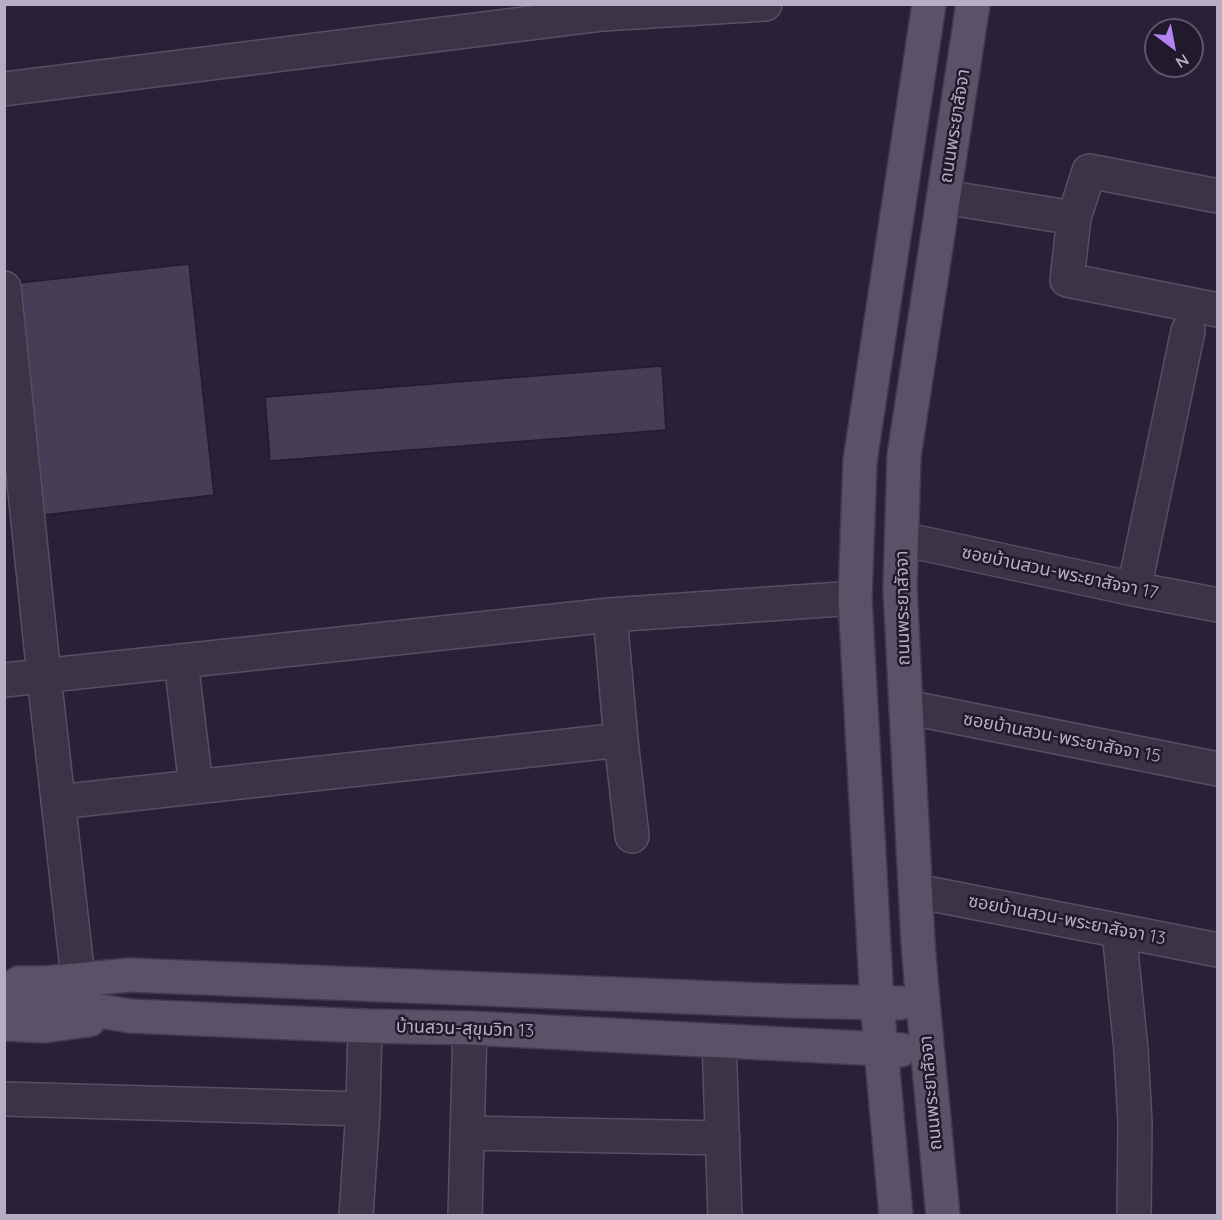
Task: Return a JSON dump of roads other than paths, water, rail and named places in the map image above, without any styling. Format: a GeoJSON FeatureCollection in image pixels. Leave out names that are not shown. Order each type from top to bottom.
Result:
{"type":"FeatureCollection","features":[{"type":"Feature","properties":{"kind":"main road"},"geometry":{"type":"LineString","coordinates":[[896,1215],[881,1049],[855,598],[860,461],[929,4]]}},
{"type":"Feature","properties":{"kind":"main road","name":"ถนนพระยาสัจจา"},"geometry":{"type":"LineString","coordinates":[[943,1215],[923,1003],[900,589],[904,456],[973,4]]}},
{"type":"Feature","properties":{"kind":"main road"},"geometry":{"type":"LineString","coordinates":[[4,964],[49,965],[129,975],[791,1001],[923,1003]]}},
{"type":"Feature","properties":{"kind":"main road"},"geometry":{"type":"LineString","coordinates":[[4,983],[45,983],[129,975]]}},
{"type":"Feature","properties":{"kind":"main road","name":"บ้านสวน-สุขุมวิท 13"},"geometry":{"type":"LineString","coordinates":[[4,1000],[44,1002],[130,1016],[470,1028],[927,1052]]}},
{"type":"Feature","properties":{"kind":"main road"},"geometry":{"type":"LineString","coordinates":[[4,1024],[44,1026],[130,1016]]}},
{"type":"Feature","properties":{"kind":"street"},"geometry":{"type":"LineString","coordinates":[[4,89],[603,14],[765,4]]}},
{"type":"Feature","properties":{"kind":"street"},"geometry":{"type":"LineString","coordinates":[[1218,196],[1089,171],[1074,218],[1067,279],[1218,310]]}},
{"type":"Feature","properties":{"kind":"street"},"geometry":{"type":"LineString","coordinates":[[944,197],[1074,218]]}},
{"type":"Feature","properties":{"kind":"street"},"geometry":{"type":"LineString","coordinates":[[4,288],[77,969]]}},
{"type":"Feature","properties":{"kind":"street"},"geometry":{"type":"LineString","coordinates":[[1134,589],[1188,331]]}},
{"type":"Feature","properties":{"kind":"street","name":"ซอยบ้านสวน-พระยาสัจจา 17"},"geometry":{"type":"LineString","coordinates":[[902,539],[1218,605]]}},
{"type":"Feature","properties":{"kind":"street"},"geometry":{"type":"LineString","coordinates":[[4,680],[610,615],[855,598]]}},
{"type":"Feature","properties":{"kind":"street"},"geometry":{"type":"LineString","coordinates":[[610,615],[632,836]]}},
{"type":"Feature","properties":{"kind":"street"},"geometry":{"type":"LineString","coordinates":[[181,662],[195,787]]}},
{"type":"Feature","properties":{"kind":"street","name":"ซอยบ้านสวน-พระยาสัจจา 15"},"geometry":{"type":"LineString","coordinates":[[906,707],[1218,769]]}},
{"type":"Feature","properties":{"kind":"street"},"geometry":{"type":"LineString","coordinates":[[58,802],[621,740]]}},
{"type":"Feature","properties":{"kind":"street","name":"ซอยบ้านสวน-พระยาสัจจา 13"},"geometry":{"type":"LineString","coordinates":[[916,891],[1218,950]]}},
{"type":"Feature","properties":{"kind":"street"},"geometry":{"type":"LineString","coordinates":[[1119,931],[1135,1123],[1134,1215]]}},
{"type":"Feature","properties":{"kind":"street"},"geometry":{"type":"LineString","coordinates":[[356,1215],[363,1109],[365,1026]]}},
{"type":"Feature","properties":{"kind":"street"},"geometry":{"type":"LineString","coordinates":[[465,1215],[470,1028]]}},
{"type":"Feature","properties":{"kind":"street"},"geometry":{"type":"LineString","coordinates":[[719,1041],[725,1215]]}},
{"type":"Feature","properties":{"kind":"street"},"geometry":{"type":"LineString","coordinates":[[4,1099],[363,1109]]}},
{"type":"Feature","properties":{"kind":"street"},"geometry":{"type":"LineString","coordinates":[[467,1133],[723,1138]]}}]}
